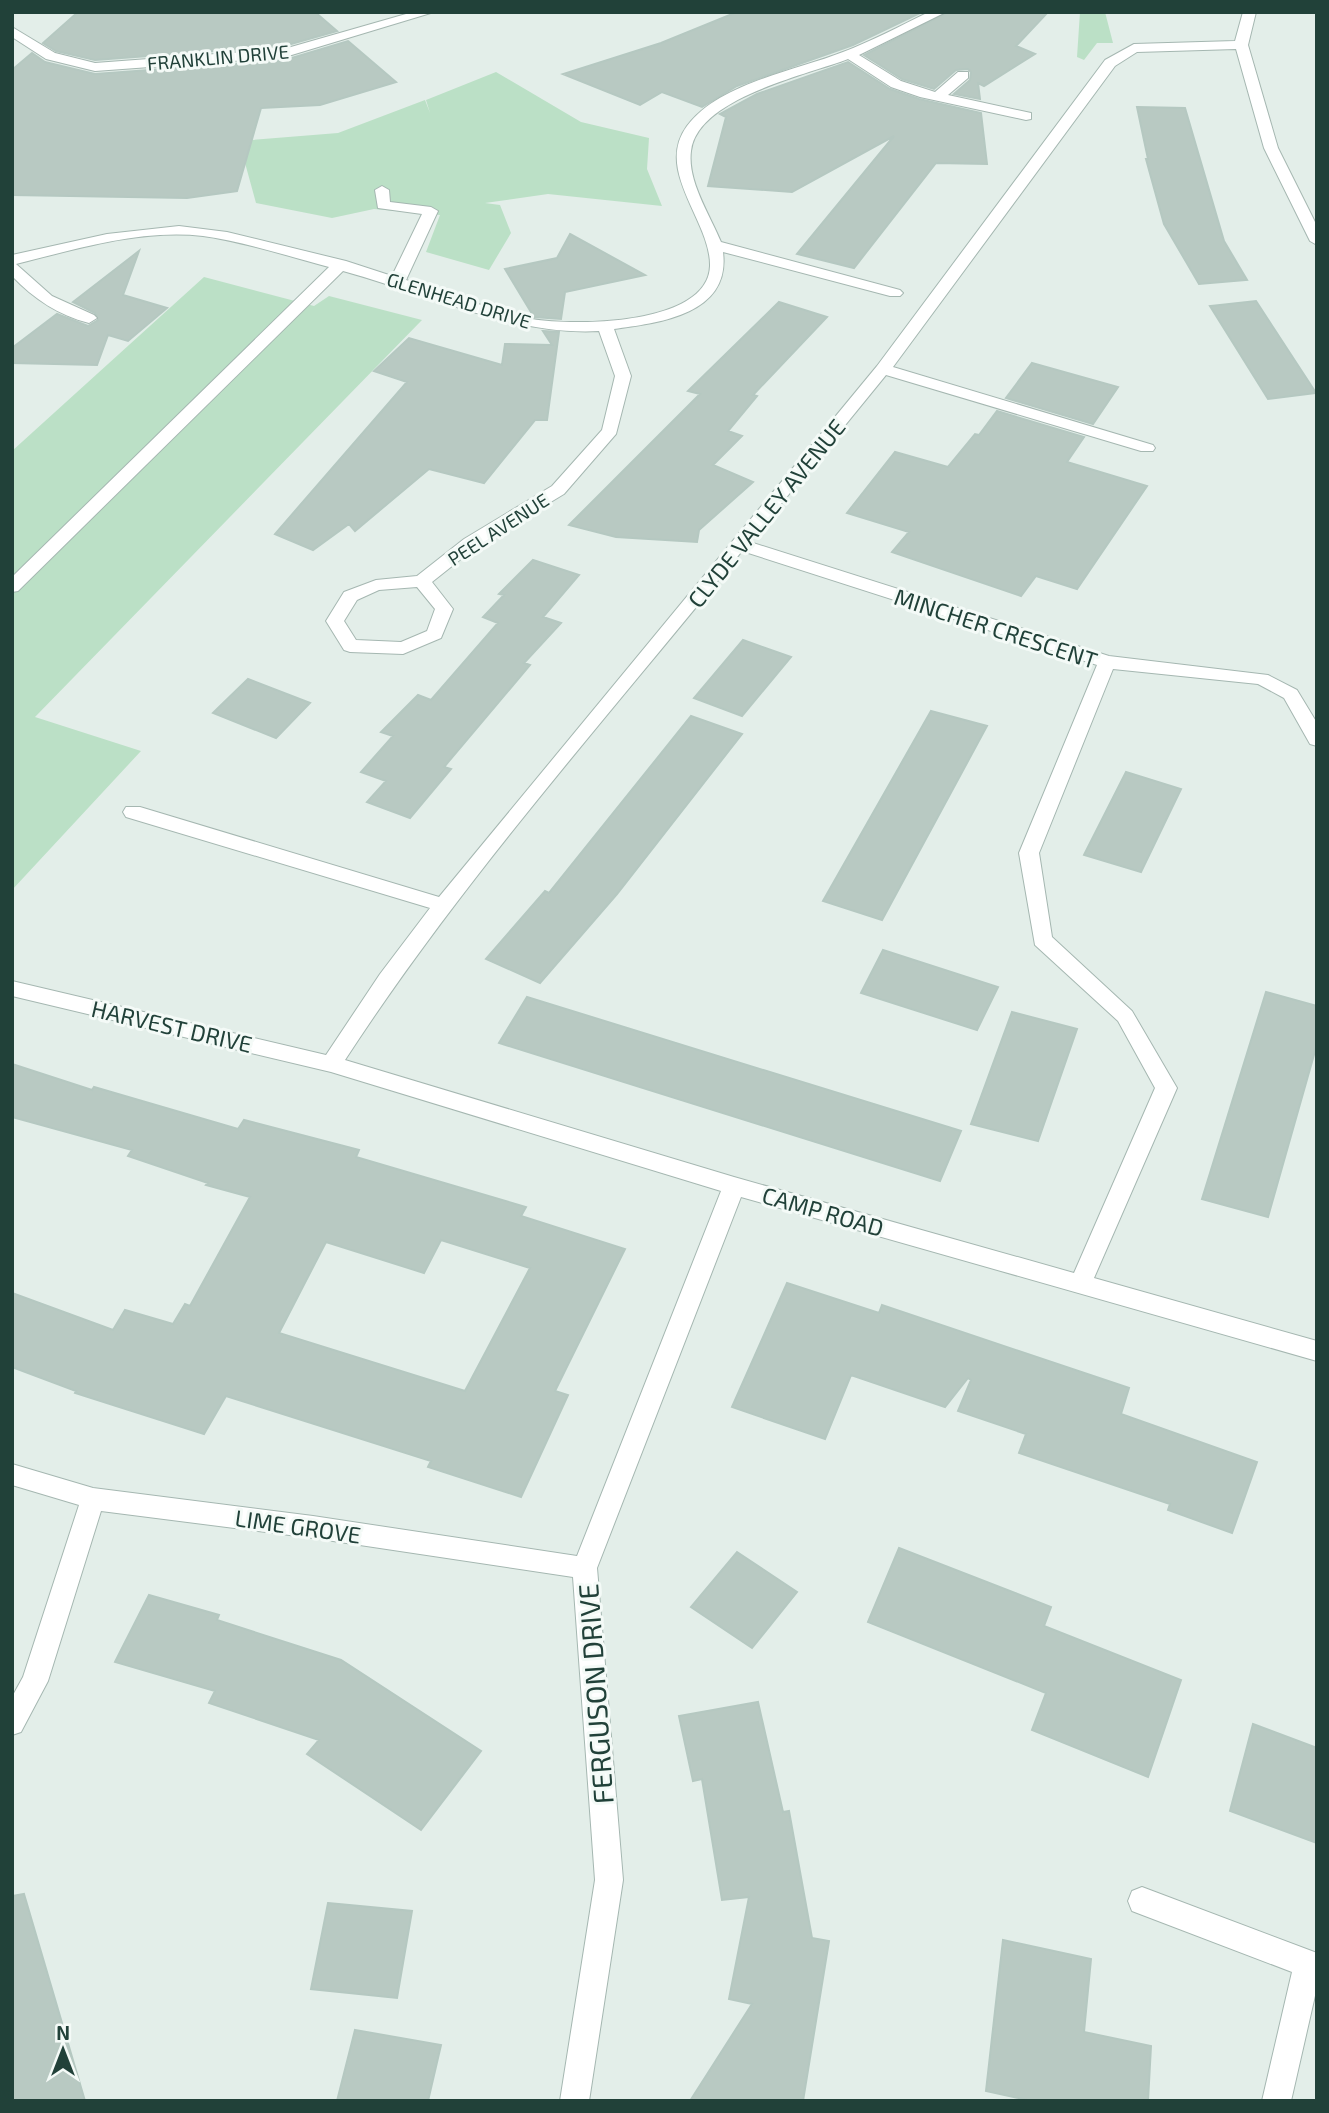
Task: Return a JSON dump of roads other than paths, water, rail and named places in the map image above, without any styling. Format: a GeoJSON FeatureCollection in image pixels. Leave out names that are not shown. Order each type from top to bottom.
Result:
{"type":"FeatureCollection","features":[{"type":"Feature","properties":{"kind":"street","name":"FRANKLIN DRIVE"},"geometry":{"type":"LineString","coordinates":[[12,31],[48,58],[68,64],[95,67],[285,53],[428,12]]}},
{"type":"Feature","properties":{"kind":"street","name":"GLENHEAD DRIVE"},"geometry":{"type":"LineString","coordinates":[[12,260],[123,235],[204,232],[341,264],[533,324],[605,327],[686,307],[706,293],[716,278],[717,246],[685,172],[683,151],[691,131],[709,112],[738,95],[849,54],[940,12]]}},
{"type":"Feature","properties":{"kind":"street"},"geometry":{"type":"LineString","coordinates":[[1250,12],[1241,45],[1271,148],[1317,241]]}},
{"type":"Feature","properties":{"kind":"street","name":"CLYDE VALLEY AVENUE"},"geometry":{"type":"LineString","coordinates":[[331,1064],[387,979],[443,905],[883,369],[1110,63],[1133,48],[1186,44],[1241,45]]}},
{"type":"Feature","properties":{"kind":"street"},"geometry":{"type":"LineString","coordinates":[[849,54],[896,83],[937,97],[1026,116]]}},
{"type":"Feature","properties":{"kind":"street"},"geometry":{"type":"LineString","coordinates":[[937,97],[963,75]]}},
{"type":"Feature","properties":{"kind":"street"},"geometry":{"type":"LineString","coordinates":[[382,190],[383,205],[431,211],[397,282]]}},
{"type":"Feature","properties":{"kind":"street"},"geometry":{"type":"LineString","coordinates":[[717,246],[895,293]]}},
{"type":"Feature","properties":{"kind":"street"},"geometry":{"type":"LineString","coordinates":[[12,587],[341,264]]}},
{"type":"Feature","properties":{"kind":"street"},"geometry":{"type":"LineString","coordinates":[[12,267],[55,307],[89,318]]}},
{"type":"Feature","properties":{"kind":"street","name":"PEEL AVENUE"},"geometry":{"type":"LineString","coordinates":[[422,581],[444,609],[435,634],[403,648],[350,646],[335,621],[350,596],[376,585],[422,581],[470,543],[558,491],[610,430],[623,376],[605,327]]}},
{"type":"Feature","properties":{"kind":"street"},"geometry":{"type":"LineString","coordinates":[[883,369],[1147,448]]}},
{"type":"Feature","properties":{"kind":"street","name":"MINCHER CRESCENT"},"geometry":{"type":"LineString","coordinates":[[740,545],[1107,662],[1030,853],[1042,940],[1125,1016],[1166,1088],[1080,1284]]}},
{"type":"Feature","properties":{"kind":"street"},"geometry":{"type":"LineString","coordinates":[[1107,662],[1262,679],[1292,694],[1317,740]]}},
{"type":"Feature","properties":{"kind":"street"},"geometry":{"type":"LineString","coordinates":[[133,813],[443,905]]}},
{"type":"Feature","properties":{"kind":"street","name":"HARVEST DRIVE"},"geometry":{"type":"LineString","coordinates":[[12,988],[331,1064]]}},
{"type":"Feature","properties":{"kind":"street","name":"CAMP ROAD"},"geometry":{"type":"LineString","coordinates":[[331,1064],[734,1186],[1317,1351]]}},
{"type":"Feature","properties":{"kind":"street","name":"FERGUSON DRIVE"},"geometry":{"type":"LineString","coordinates":[[574,2101],[609,1880],[585,1568],[734,1186]]}},
{"type":"Feature","properties":{"kind":"street","name":"LIME GROVE"},"geometry":{"type":"LineString","coordinates":[[12,1474],[93,1499],[313,1527],[585,1568]]}},
{"type":"Feature","properties":{"kind":"street"},"geometry":{"type":"LineString","coordinates":[[12,1723],[35,1681],[93,1499]]}},
{"type":"Feature","properties":{"kind":"street"},"geometry":{"type":"LineString","coordinates":[[1142,1901],[1312,1965],[1276,2101]]}}]}
